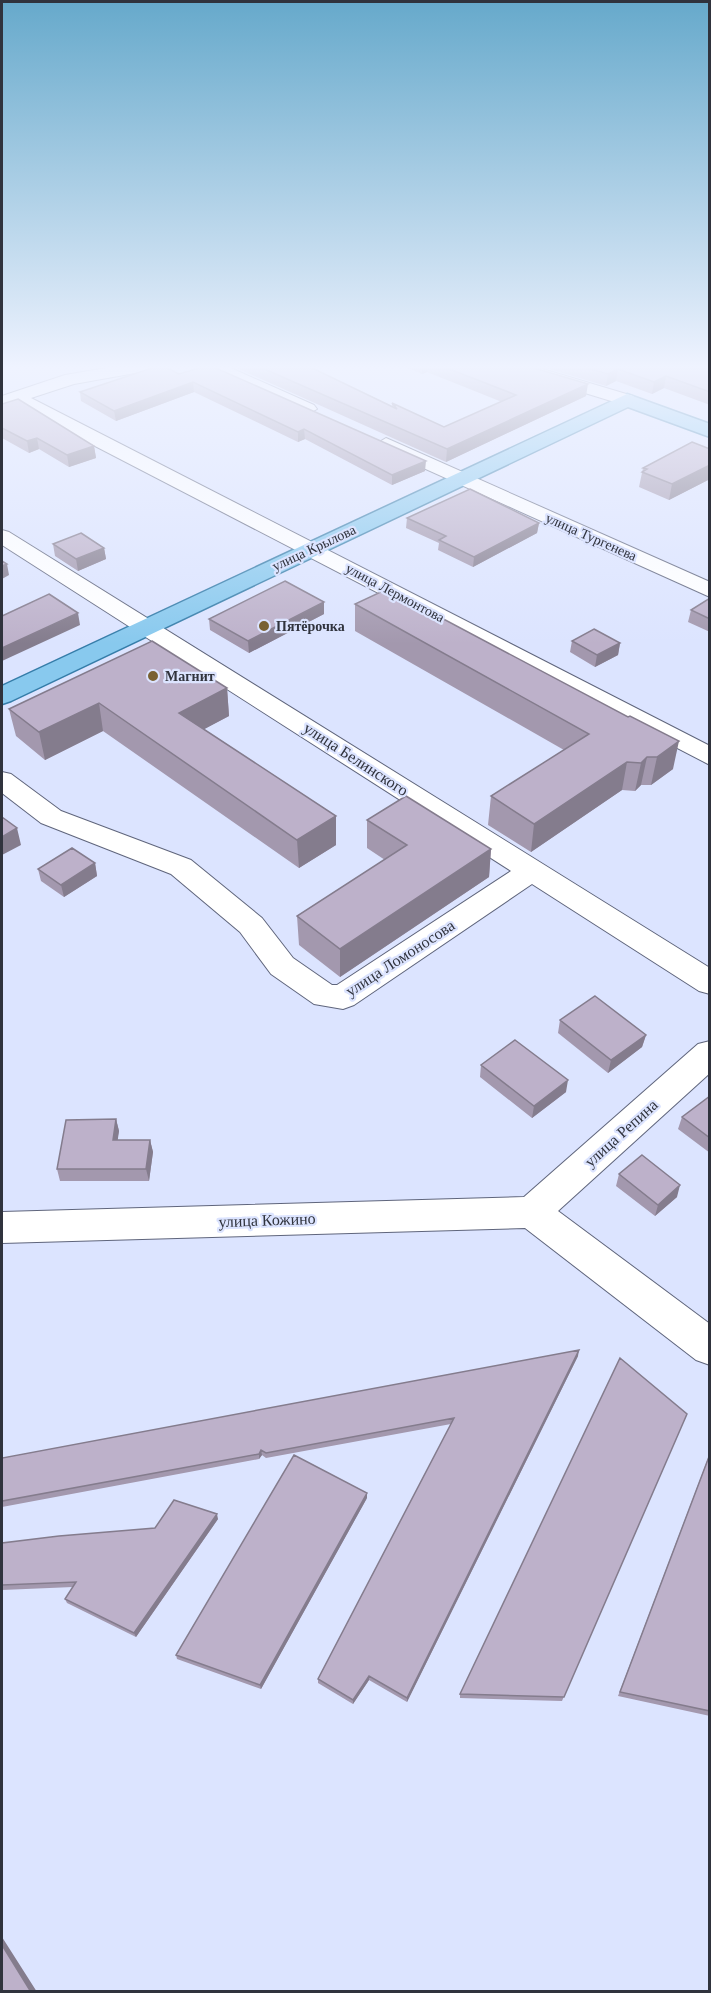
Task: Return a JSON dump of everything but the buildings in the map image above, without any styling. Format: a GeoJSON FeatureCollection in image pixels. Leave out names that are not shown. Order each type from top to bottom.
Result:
{"type":"FeatureCollection","features":[{"type":"Feature","properties":{"kind":"main road","name":"улица Крылова"},"geometry":{"type":"LineString","coordinates":[[2,696],[504,458]]}},
{"type":"Feature","properties":{"kind":"street","name":"улица Лермонтова"},"geometry":{"type":"LineString","coordinates":[[127,458],[312,549],[710,757]]}},
{"type":"Feature","properties":{"kind":"street","name":"улица Тургенева"},"geometry":{"type":"LineString","coordinates":[[417,458],[710,590]]}},
{"type":"Feature","properties":{"kind":"street","name":"улица Белинского"},"geometry":{"type":"LineString","coordinates":[[2,536],[710,982]]}},
{"type":"Feature","properties":{"kind":"street","name":"улица Ломоносова"},"geometry":{"type":"LineString","coordinates":[[2,780],[51,817],[181,867],[251,925],[282,966],[325,996],[344,997],[532,871]]}},
{"type":"Feature","properties":{"kind":"street","name":"улица Репина"},"geometry":{"type":"LineString","coordinates":[[531,1212],[710,1053]]}},
{"type":"Feature","properties":{"kind":"street","name":"улица Кожино"},"geometry":{"type":"LineString","coordinates":[[2,1228],[531,1212]]}},
{"type":"Feature","properties":{"kind":"street"},"geometry":{"type":"LineString","coordinates":[[531,1212],[710,1347]]}},
{"type":"Feature","properties":{"kind":"place","name":"Пятёрочка"},"geometry":{"type":"Point","coordinates":[264,626]}},
{"type":"Feature","properties":{"kind":"place","name":"Магнит"},"geometry":{"type":"Point","coordinates":[153,676]}}]}
